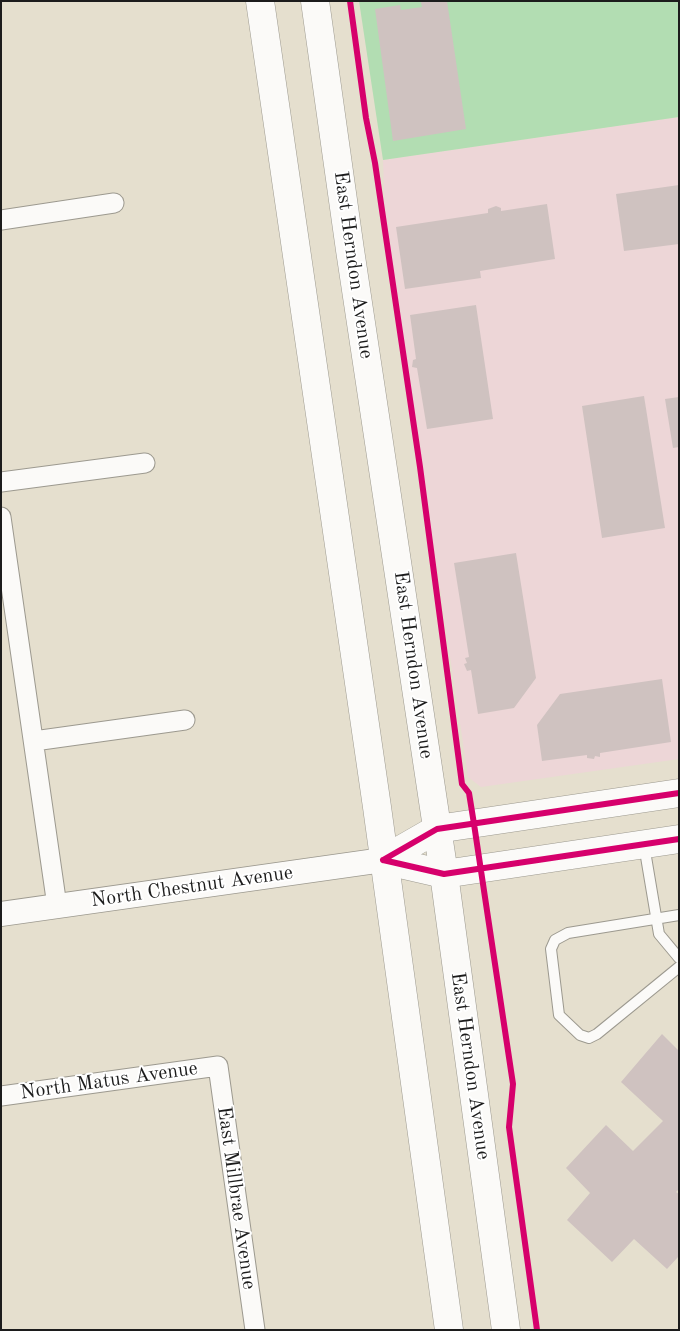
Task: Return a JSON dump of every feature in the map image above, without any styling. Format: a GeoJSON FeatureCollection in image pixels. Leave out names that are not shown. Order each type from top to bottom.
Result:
{"type":"FeatureCollection","features":[{"type":"Feature","properties":{"kind":"main road"},"geometry":{"type":"LineString","coordinates":[[260,1],[377,807],[449,1330]]}},
{"type":"Feature","properties":{"kind":"main road","name":"East Herndon Avenue"},"geometry":{"type":"LineString","coordinates":[[315,1],[444,874],[506,1330]]}},
{"type":"Feature","properties":{"kind":"main road","name":"North Chestnut Avenue"},"geometry":{"type":"LineString","coordinates":[[383,860],[437,829],[679,793]]}},
{"type":"Feature","properties":{"kind":"main road","name":"North Chestnut Avenue"},"geometry":{"type":"LineString","coordinates":[[383,860],[444,874],[679,839]]}},
{"type":"Feature","properties":{"kind":"street"},"geometry":{"type":"LineString","coordinates":[[1,220],[114,203]]}},
{"type":"Feature","properties":{"kind":"street"},"geometry":{"type":"LineString","coordinates":[[1,482],[145,463]]}},
{"type":"Feature","properties":{"kind":"street"},"geometry":{"type":"LineString","coordinates":[[1,517],[57,906]]}},
{"type":"Feature","properties":{"kind":"street"},"geometry":{"type":"LineString","coordinates":[[34,741],[185,720]]}},
{"type":"Feature","properties":{"kind":"street","name":"North Chestnut Avenue"},"geometry":{"type":"LineString","coordinates":[[1,914],[383,860]]}},
{"type":"Feature","properties":{"kind":"street","name":"North Matus Avenue"},"geometry":{"type":"LineString","coordinates":[[1,1096],[218,1066]]}},
{"type":"Feature","properties":{"kind":"street","name":"East Millbrae Avenue"},"geometry":{"type":"LineString","coordinates":[[218,1066],[254,1330]]}},
{"type":"Feature","properties":{"kind":"lane"},"geometry":{"type":"LineString","coordinates":[[644,844],[659,934],[679,958]]}},
{"type":"Feature","properties":{"kind":"lane"},"geometry":{"type":"LineString","coordinates":[[679,915],[568,933],[554,940],[551,949],[560,1014],[580,1035],[589,1038],[597,1034],[679,967]]}},
{"type":"Feature","properties":{"kind":"shaded area"},"geometry":{"type":"Polygon","coordinates":[[[679,117],[679,759],[481,787],[468,777],[385,219],[383,160],[679,117]]]}},
{"type":"Feature","properties":{"kind":"green space"},"geometry":{"type":"Polygon","coordinates":[[[359,1],[679,1],[679,117],[383,160],[359,1]]]}},
{"type":"Feature","properties":{"kind":"building"},"geometry":{"type":"Polygon","coordinates":[[[447,1],[466,129],[393,141],[375,9],[400,5],[401,10],[422,7],[421,2],[447,1]]]}},
{"type":"Feature","properties":{"kind":"building"},"geometry":{"type":"Polygon","coordinates":[[[679,185],[679,244],[624,251],[616,194],[679,185]]]}},
{"type":"Feature","properties":{"kind":"building"},"geometry":{"type":"Polygon","coordinates":[[[547,204],[555,259],[480,271],[481,278],[405,289],[396,227],[488,213],[488,209],[496,206],[501,208],[501,211],[547,204]]]}},
{"type":"Feature","properties":{"kind":"building"},"geometry":{"type":"Polygon","coordinates":[[[476,305],[493,419],[427,429],[417,368],[412,367],[413,360],[416,359],[410,315],[476,305]]]}},
{"type":"Feature","properties":{"kind":"building"},"geometry":{"type":"Polygon","coordinates":[[[644,396],[665,528],[602,538],[582,406],[644,396]]]}},
{"type":"Feature","properties":{"kind":"building"},"geometry":{"type":"Polygon","coordinates":[[[679,397],[679,447],[673,448],[665,399],[679,397]]]}},
{"type":"Feature","properties":{"kind":"building"},"geometry":{"type":"Polygon","coordinates":[[[516,553],[536,678],[514,708],[478,714],[471,670],[467,671],[464,664],[467,663],[465,658],[469,657],[454,563],[516,553]]]}},
{"type":"Feature","properties":{"kind":"building"},"geometry":{"type":"Polygon","coordinates":[[[662,679],[671,742],[600,753],[600,757],[595,756],[594,759],[587,758],[587,755],[542,761],[537,725],[560,694],[662,679]]]}},
{"type":"Feature","properties":{"kind":"building"},"geometry":{"type":"Polygon","coordinates":[[[662,1034],[679,1051],[679,1189],[676,1192],[679,1194],[679,1256],[667,1269],[634,1239],[612,1262],[567,1220],[590,1193],[566,1168],[606,1125],[633,1151],[663,1121],[621,1082],[662,1034]]]}},
{"type":"Feature","properties":{"kind":"cycle path"},"geometry":{"type":"LineString","coordinates":[[350,1],[366,118],[375,163],[420,467],[462,784],[469,793],[513,1084],[509,1127],[537,1330]]}},
{"type":"Feature","properties":{"kind":"cycle path"},"geometry":{"type":"LineString","coordinates":[[383,860],[437,829],[679,793]]}},
{"type":"Feature","properties":{"kind":"cycle path"},"geometry":{"type":"LineString","coordinates":[[383,860],[444,874],[679,839]]}}]}
